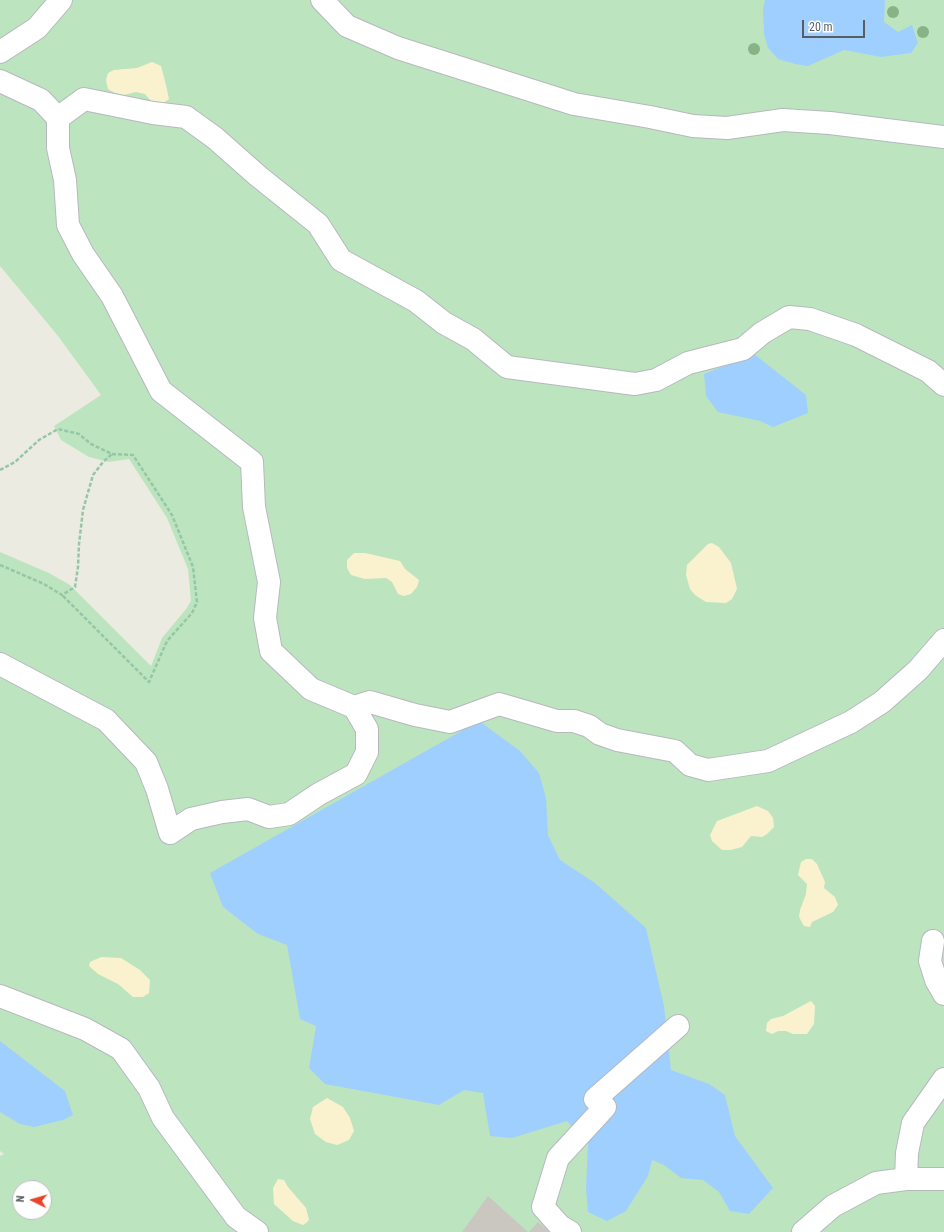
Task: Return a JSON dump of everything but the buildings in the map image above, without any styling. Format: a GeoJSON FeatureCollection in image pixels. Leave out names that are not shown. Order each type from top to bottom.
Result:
{"type":"FeatureCollection","features":[{"type":"Feature","properties":{"kind":"lane"},"geometry":{"type":"LineString","coordinates":[[0,52],[37,28],[61,0]]}},
{"type":"Feature","properties":{"kind":"lane"},"geometry":{"type":"LineString","coordinates":[[322,0],[347,26],[398,48],[574,104],[693,126],[727,128],[783,120],[830,123],[944,137]]}},
{"type":"Feature","properties":{"kind":"lane"},"geometry":{"type":"LineString","coordinates":[[0,81],[40,100],[58,118],[58,148],[64,180],[68,225],[84,254],[112,296],[161,391],[252,462],[254,507],[269,582],[265,618],[271,651],[311,689],[354,707],[367,729],[367,752],[356,774],[319,794],[289,814],[269,817],[248,810],[222,812],[191,819],[170,833],[157,789],[146,762],[106,720],[0,664]]}},
{"type":"Feature","properties":{"kind":"lane"},"geometry":{"type":"LineString","coordinates":[[58,118],[84,99],[153,113],[186,117],[215,138],[258,176],[318,224],[341,260],[416,301],[444,323],[473,339],[507,367],[635,384],[642,383],[656,380],[688,362],[743,349],[762,333],[790,317],[810,319],[856,335],[928,371],[944,385]]}},
{"type":"Feature","properties":{"kind":"lane"},"geometry":{"type":"LineString","coordinates":[[354,707],[370,702],[415,715],[450,722],[499,704],[557,721],[574,721],[589,726],[600,734],[617,740],[675,751],[690,765],[708,770],[768,761],[851,722],[882,702],[918,670],[944,640]]}},
{"type":"Feature","properties":{"kind":"lane"},"geometry":{"type":"LineString","coordinates":[[933,941],[930,961],[936,980],[944,994]]}},
{"type":"Feature","properties":{"kind":"lane"},"geometry":{"type":"LineString","coordinates":[[0,996],[84,1029],[121,1049],[149,1088],[164,1118],[236,1217],[258,1232]]}},
{"type":"Feature","properties":{"kind":"lane"},"geometry":{"type":"LineString","coordinates":[[570,1232],[560,1226],[543,1207],[558,1158],[605,1108],[595,1099],[678,1026]]}},
{"type":"Feature","properties":{"kind":"lane"},"geometry":{"type":"LineString","coordinates":[[906,1179],[907,1153],[913,1123],[944,1079]]}},
{"type":"Feature","properties":{"kind":"lane"},"geometry":{"type":"LineString","coordinates":[[803,1232],[833,1206],[876,1183],[906,1179],[944,1179]]}},
{"type":"Feature","properties":{"kind":"path"},"geometry":{"type":"LineString","coordinates":[[0,470],[14,462],[39,440],[58,429],[79,434],[90,444],[112,454],[133,456],[172,515],[193,567],[197,602],[192,613],[167,641],[149,682],[62,595],[44,584],[0,566]]}},
{"type":"Feature","properties":{"kind":"path"},"geometry":{"type":"LineString","coordinates":[[62,595],[75,587],[83,510],[94,475],[103,462],[112,454]]}},
{"type":"Feature","properties":{"kind":"green space"},"geometry":{"type":"Polygon","coordinates":[[[0,0],[944,0],[944,1232],[0,1232],[0,1156],[4,1154],[0,1151],[0,552],[49,573],[70,585],[151,666],[162,638],[191,601],[188,569],[167,518],[129,459],[109,462],[89,457],[61,440],[54,426],[101,395],[58,336],[0,266],[0,0]]]}},
{"type":"Feature","properties":{"kind":"sand"},"geometry":{"type":"Polygon","coordinates":[[[152,62],[161,66],[166,85],[169,99],[162,104],[151,101],[145,94],[136,92],[124,95],[115,93],[108,89],[106,80],[108,73],[114,70],[137,68],[152,62]]]}},
{"type":"Feature","properties":{"kind":"sand"},"geometry":{"type":"Polygon","coordinates":[[[712,543],[719,547],[731,563],[737,589],[732,599],[726,603],[706,602],[695,595],[690,589],[686,575],[687,565],[708,544],[712,543]]]}},
{"type":"Feature","properties":{"kind":"sand"},"geometry":{"type":"Polygon","coordinates":[[[354,553],[365,553],[400,561],[405,569],[419,580],[417,587],[411,594],[404,596],[398,594],[392,582],[386,578],[365,579],[351,575],[347,568],[347,560],[354,553]]]}},
{"type":"Feature","properties":{"kind":"sand"},"geometry":{"type":"Polygon","coordinates":[[[757,806],[768,811],[773,818],[774,827],[767,834],[762,837],[751,836],[742,847],[731,850],[722,850],[712,841],[710,835],[717,821],[757,806]]]}},
{"type":"Feature","properties":{"kind":"sand"},"geometry":{"type":"Polygon","coordinates":[[[806,859],[812,859],[817,864],[825,882],[824,888],[835,897],[838,905],[833,912],[812,922],[810,927],[804,926],[799,917],[806,894],[807,884],[798,875],[801,862],[806,859]]]}},
{"type":"Feature","properties":{"kind":"sand"},"geometry":{"type":"Polygon","coordinates":[[[101,957],[121,958],[140,970],[150,980],[149,993],[143,997],[133,997],[118,984],[98,974],[89,966],[90,962],[101,957]]]}},
{"type":"Feature","properties":{"kind":"sand"},"geometry":{"type":"Polygon","coordinates":[[[811,1001],[815,1006],[814,1024],[807,1034],[793,1034],[786,1031],[778,1031],[772,1034],[766,1031],[767,1023],[771,1019],[783,1016],[811,1001]]]}},
{"type":"Feature","properties":{"kind":"sand"},"geometry":{"type":"Polygon","coordinates":[[[327,1098],[343,1107],[350,1118],[354,1131],[349,1140],[337,1145],[326,1142],[315,1134],[310,1119],[313,1107],[327,1098]]]}},
{"type":"Feature","properties":{"kind":"sand"},"geometry":{"type":"Polygon","coordinates":[[[278,1179],[284,1180],[306,1208],[309,1220],[303,1225],[293,1221],[274,1204],[273,1188],[278,1179]]]}},
{"type":"Feature","properties":{"kind":"water"},"geometry":{"type":"Polygon","coordinates":[[[765,0],[885,0],[884,22],[898,32],[912,25],[918,43],[911,53],[881,57],[844,50],[808,66],[795,64],[778,59],[768,48],[764,34],[763,9],[765,0]]]}},
{"type":"Feature","properties":{"kind":"water"},"geometry":{"type":"Polygon","coordinates":[[[754,354],[806,395],[808,413],[773,427],[760,421],[718,412],[706,396],[704,374],[754,354]]]}},
{"type":"Feature","properties":{"kind":"water"},"geometry":{"type":"Polygon","coordinates":[[[479,721],[520,751],[539,773],[546,798],[548,835],[560,860],[595,883],[646,928],[664,1006],[671,1070],[709,1084],[725,1095],[735,1136],[773,1188],[749,1214],[730,1211],[719,1192],[703,1180],[681,1178],[664,1165],[652,1160],[648,1176],[626,1211],[607,1221],[588,1212],[586,1189],[588,1144],[567,1121],[512,1138],[490,1136],[483,1093],[464,1090],[439,1105],[325,1084],[309,1068],[316,1026],[300,1019],[287,945],[258,934],[223,907],[210,873],[479,721]]]}},
{"type":"Feature","properties":{"kind":"water"},"geometry":{"type":"Polygon","coordinates":[[[0,1041],[65,1091],[73,1115],[63,1120],[34,1127],[20,1124],[0,1112],[0,1041]]]}}]}
